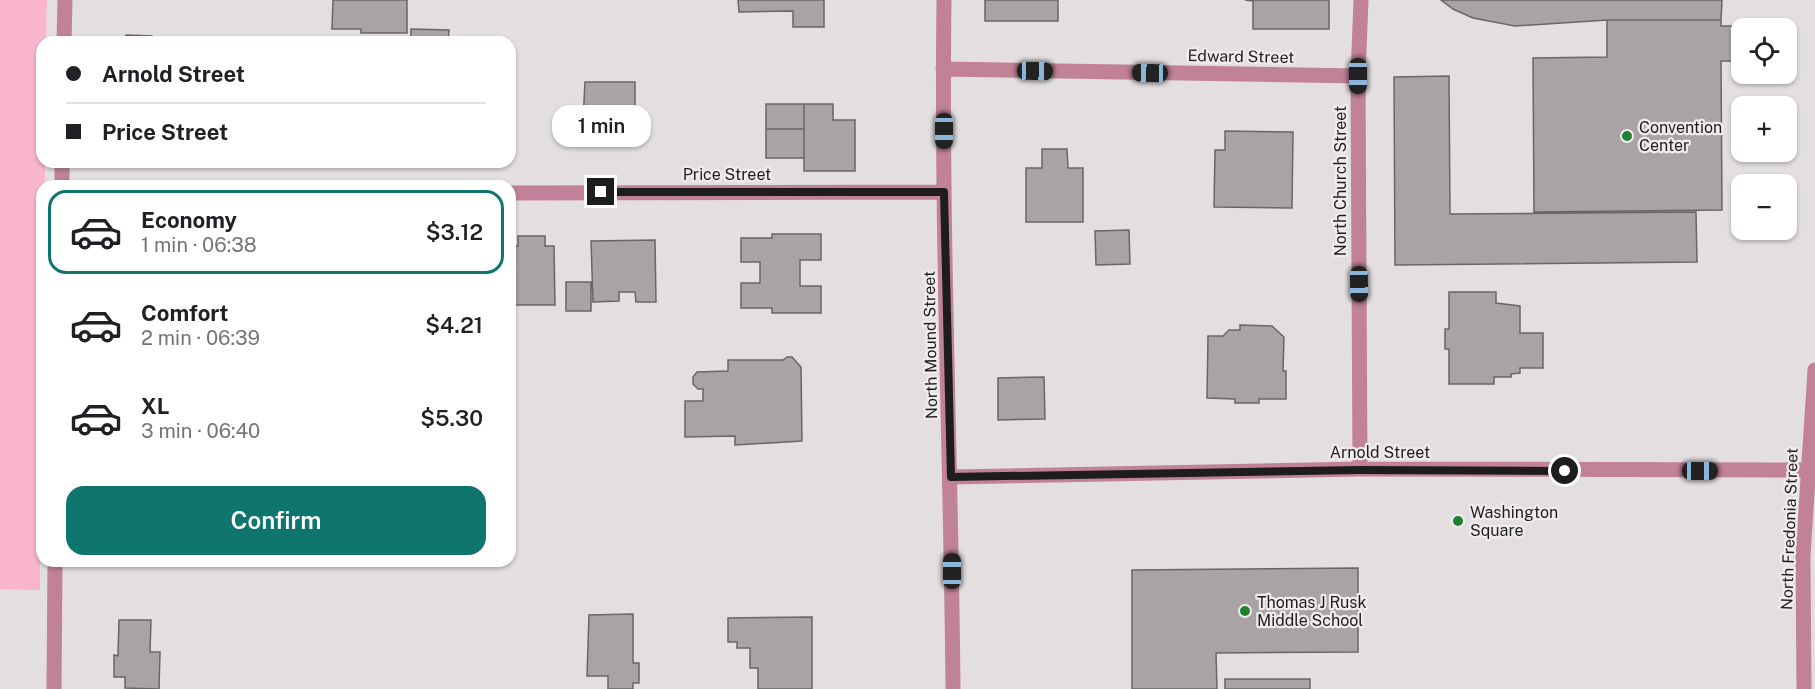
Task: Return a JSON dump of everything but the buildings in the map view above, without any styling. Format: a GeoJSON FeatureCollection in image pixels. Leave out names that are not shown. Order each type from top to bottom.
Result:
{"type":"FeatureCollection","features":[{"type":"Feature","properties":{"kind":"street"},"geometry":{"type":"LineString","coordinates":[[64,0],[64,36]]}},
{"type":"Feature","properties":{"kind":"street","name":"North Mound Street"},"geometry":{"type":"LineString","coordinates":[[944,0],[944,192],[951,477],[952,689]]}},
{"type":"Feature","properties":{"kind":"street","name":"North Church Street"},"geometry":{"type":"LineString","coordinates":[[1360,470],[1358,76],[1361,0]]}},
{"type":"Feature","properties":{"kind":"street","name":"Edward Street"},"geometry":{"type":"LineString","coordinates":[[943,69],[1358,76]]}},
{"type":"Feature","properties":{"kind":"street","name":"Price Street"},"geometry":{"type":"LineString","coordinates":[[516,192],[944,192]]}},
{"type":"Feature","properties":{"kind":"street","name":"North Fredonia Street"},"geometry":{"type":"LineString","coordinates":[[1804,689],[1803,556],[1815,370]]}},
{"type":"Feature","properties":{"kind":"street","name":"Arnold Street"},"geometry":{"type":"LineString","coordinates":[[951,477],[1360,470],[1809,471]]}},
{"type":"Feature","properties":{"kind":"street"},"geometry":{"type":"LineString","coordinates":[[54,689],[55,567]]}},
{"type":"Feature","properties":{"kind":"shaded area"},"geometry":{"type":"Polygon","coordinates":[[[0,0],[47,0],[46,36],[36,36],[36,168],[45,168],[45,180],[36,180],[36,567],[40,567],[40,590],[0,589],[0,0]]]}},
{"type":"Feature","properties":{"kind":"place","name":"Convention Center"},"geometry":{"type":"Point","coordinates":[1627,136]}},
{"type":"Feature","properties":{"kind":"place","name":"Washington Square"},"geometry":{"type":"Point","coordinates":[1458,521]}},
{"type":"Feature","properties":{"kind":"place","name":"Thomas J Rusk Middle School"},"geometry":{"type":"Point","coordinates":[1245,611]}},
{"type":"Feature","properties":{"kind":"route"},"geometry":{"type":"LineString","coordinates":[[601,192],[944,192],[951,477],[1360,470],[1565,471]]}}]}
